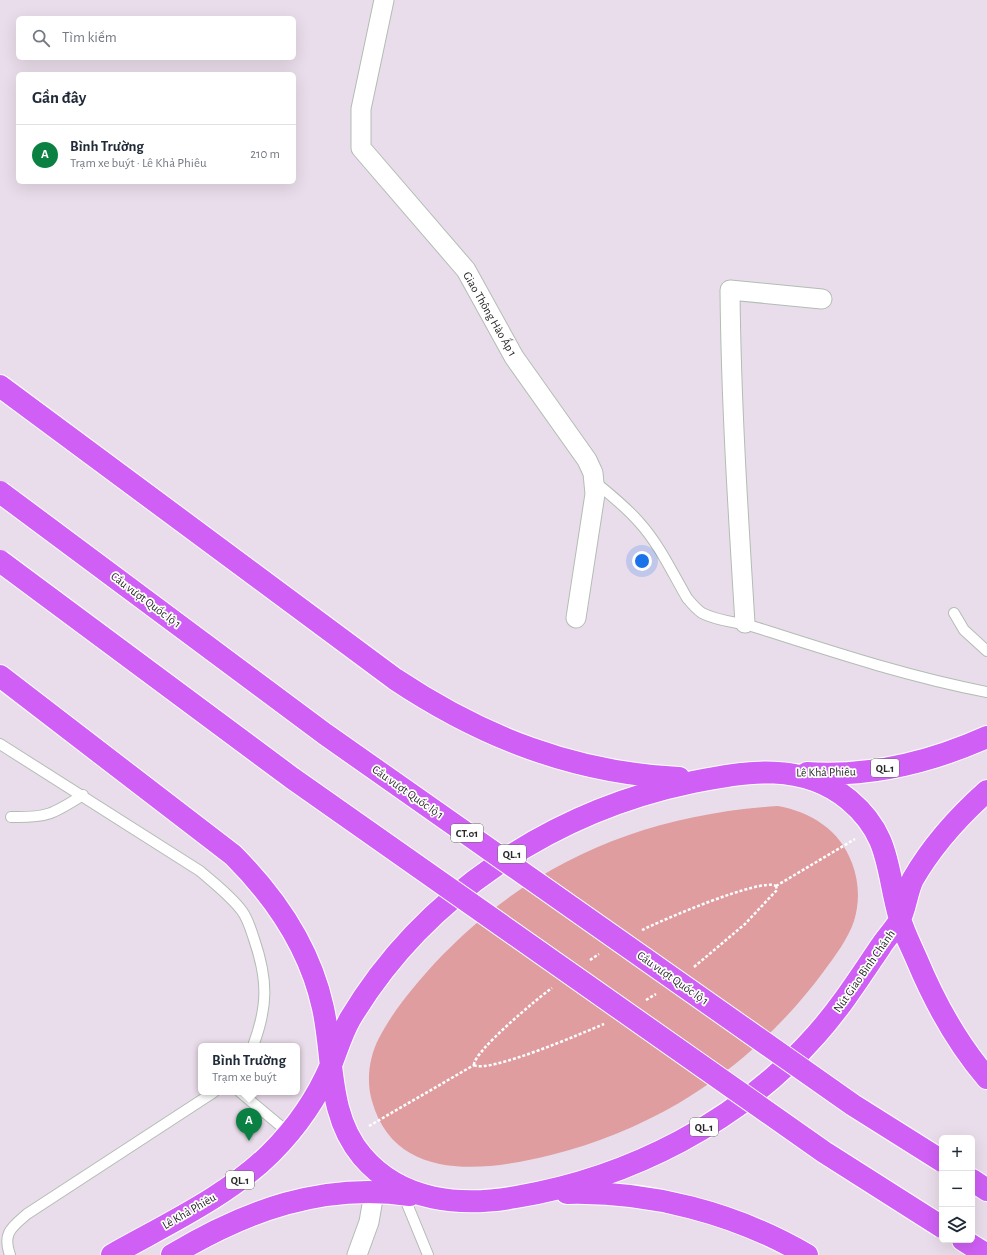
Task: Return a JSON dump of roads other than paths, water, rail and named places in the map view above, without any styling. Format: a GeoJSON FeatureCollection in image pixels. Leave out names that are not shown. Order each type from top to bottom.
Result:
{"type":"FeatureCollection","features":[{"type":"Feature","properties":{"kind":"highway"},"geometry":{"type":"LineString","coordinates":[[0,386],[395,679],[468,723],[500,738],[547,755],[588,766],[626,773],[704,779]]}},
{"type":"Feature","properties":{"kind":"highway","name":"Cầu vượt Quốc lộ 1"},"geometry":{"type":"LineString","coordinates":[[0,492],[326,734],[853,1105],[939,1159]]}},
{"type":"Feature","properties":{"kind":"highway"},"geometry":{"type":"LineString","coordinates":[[0,561],[292,778],[824,1152],[939,1224]]}},
{"type":"Feature","properties":{"kind":"highway"},"geometry":{"type":"LineString","coordinates":[[0,676],[233,855],[254,876],[274,900],[290,924],[309,964],[323,1006],[331,1065]]}},
{"type":"Feature","properties":{"kind":"highway","name":"Lê Khả Phiêu"},"geometry":{"type":"LineString","coordinates":[[779,772],[811,774],[874,770],[936,756],[987,738]]}},
{"type":"Feature","properties":{"kind":"highway","name":"Nút Giao Bình Chánh"},"geometry":{"type":"LineString","coordinates":[[779,772],[806,777],[835,790],[854,805],[873,828],[883,846],[890,866],[900,920],[856,984],[814,1037],[788,1064],[747,1098],[698,1132],[660,1152],[621,1169],[581,1183],[540,1193],[498,1200],[451,1201],[430,1198],[410,1192],[392,1183],[375,1170],[361,1155],[341,1120],[336,1100],[331,1065],[349,1021],[372,986],[399,952],[427,921],[459,893],[493,867],[561,826],[596,810],[668,787],[704,779],[779,772]]}},
{"type":"Feature","properties":{"kind":"highway","name":"QL.1"},"geometry":{"type":"LineString","coordinates":[[900,920],[912,882],[931,852],[954,824],[987,791]]}},
{"type":"Feature","properties":{"kind":"highway"},"geometry":{"type":"LineString","coordinates":[[900,920],[940,1012],[956,1038],[987,1078]]}},
{"type":"Feature","properties":{"kind":"highway","name":"Lê Khả Phiêu"},"geometry":{"type":"LineString","coordinates":[[112,1255],[233,1186],[253,1170],[289,1133],[319,1089],[331,1065]]}},
{"type":"Feature","properties":{"kind":"highway"},"geometry":{"type":"LineString","coordinates":[[975,1182],[987,1190]]}},
{"type":"Feature","properties":{"kind":"highway","name":"QL.1"},"geometry":{"type":"LineString","coordinates":[[172,1255],[200,1238],[250,1214],[318,1196],[374,1193],[403,1194],[430,1198]]}},
{"type":"Feature","properties":{"kind":"highway"},"geometry":{"type":"LineString","coordinates":[[540,1193],[613,1194],[686,1206],[723,1217],[759,1231],[808,1255]]}},
{"type":"Feature","properties":{"kind":"highway"},"geometry":{"type":"LineString","coordinates":[[968,1243],[987,1255]]}},
{"type":"Feature","properties":{"kind":"street","name":"Giao Thông Hào Ấp 1"},"geometry":{"type":"LineString","coordinates":[[384,0],[361,109],[361,148],[466,270],[514,357],[587,460],[595,482],[592,515],[576,618]]}},
{"type":"Feature","properties":{"kind":"street"},"geometry":{"type":"LineString","coordinates":[[745,623],[735,489],[730,375],[730,290],[822,299]]}},
{"type":"Feature","properties":{"kind":"street"},"geometry":{"type":"LineString","coordinates":[[357,1255],[368,1222],[374,1193]]}},
{"type":"Feature","properties":{"kind":"lane"},"geometry":{"type":"LineString","coordinates":[[595,482],[617,500],[640,523],[656,544],[693,606],[702,613],[715,618],[745,623],[816,647],[946,684],[987,692]]}},
{"type":"Feature","properties":{"kind":"lane"},"geometry":{"type":"LineString","coordinates":[[954,613],[964,630],[987,651]]}},
{"type":"Feature","properties":{"kind":"lane"},"geometry":{"type":"LineString","coordinates":[[0,744],[83,795],[200,871],[229,896],[243,912],[258,950],[265,988],[264,1006],[254,1043]]}},
{"type":"Feature","properties":{"kind":"lane"},"geometry":{"type":"LineString","coordinates":[[11,817],[32,818],[56,812],[83,795]]}},
{"type":"Feature","properties":{"kind":"lane"},"geometry":{"type":"LineString","coordinates":[[10,1255],[7,1247],[7,1236],[11,1227],[27,1214],[209,1095]]}},
{"type":"Feature","properties":{"kind":"lane"},"geometry":{"type":"LineString","coordinates":[[244,1095],[289,1133]]}},
{"type":"Feature","properties":{"kind":"lane"},"geometry":{"type":"LineString","coordinates":[[403,1194],[428,1255]]}},
{"type":"Feature","properties":{"kind":"place","name":"Bình Trường"},"geometry":{"type":"Point","coordinates":[249,1141]}}]}
